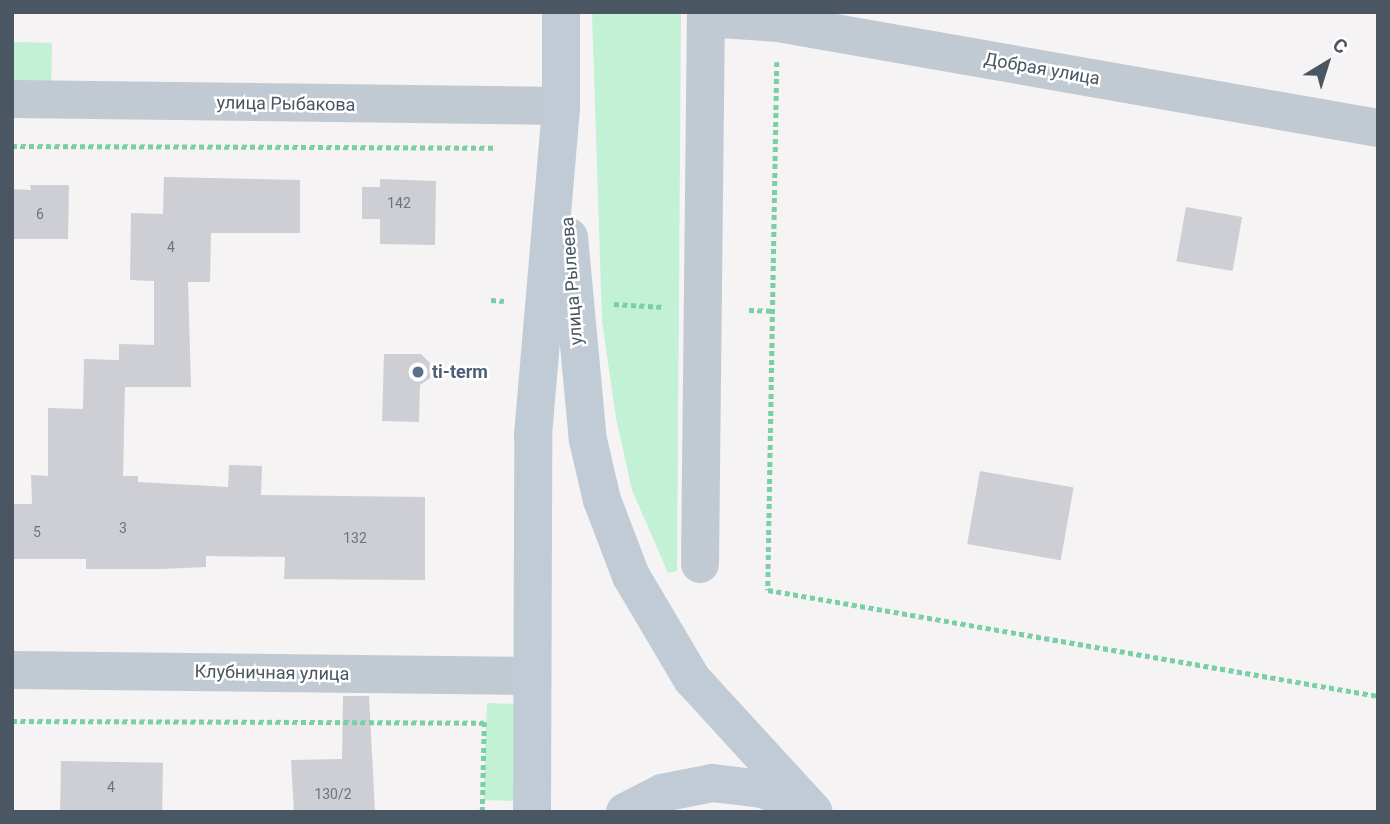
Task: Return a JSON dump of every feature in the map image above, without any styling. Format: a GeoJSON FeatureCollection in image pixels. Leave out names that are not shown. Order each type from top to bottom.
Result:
{"type":"FeatureCollection","features":[{"type":"Feature","properties":{"kind":"street","name":"улица Рылеева"},"geometry":{"type":"LineString","coordinates":[[561,12],[561,106],[579,380],[591,457],[626,565],[672,651],[721,715],[813,812]]}},
{"type":"Feature","properties":{"kind":"street","name":"Добрая улица"},"geometry":{"type":"LineString","coordinates":[[706,15],[778,23],[1378,128]]}},
{"type":"Feature","properties":{"kind":"street"},"geometry":{"type":"LineString","coordinates":[[699,564],[706,15]]}},
{"type":"Feature","properties":{"kind":"street","name":"улица Рыбакова"},"geometry":{"type":"LineString","coordinates":[[12,99],[561,106]]}},
{"type":"Feature","properties":{"kind":"street","name":"улица Рылеева"},"geometry":{"type":"LineString","coordinates":[[532,812],[533,435],[561,106]]}},
{"type":"Feature","properties":{"kind":"street","name":"Клубничная улица"},"geometry":{"type":"LineString","coordinates":[[12,670],[532,676]]}},
{"type":"Feature","properties":{"kind":"street"},"geometry":{"type":"LineString","coordinates":[[625,812],[662,793],[712,783],[762,789],[813,812]]}},
{"type":"Feature","properties":{"kind":"path"},"geometry":{"type":"LineString","coordinates":[[778,23],[768,590],[1378,696]]}},
{"type":"Feature","properties":{"kind":"path"},"geometry":{"type":"LineString","coordinates":[[12,146],[493,148]]}},
{"type":"Feature","properties":{"kind":"path"},"geometry":{"type":"LineString","coordinates":[[602,304],[675,307]]}},
{"type":"Feature","properties":{"kind":"path"},"geometry":{"type":"LineString","coordinates":[[749,310],[773,311]]}},
{"type":"Feature","properties":{"kind":"path"},"geometry":{"type":"LineString","coordinates":[[482,812],[484,675]]}},
{"type":"Feature","properties":{"kind":"path"},"geometry":{"type":"LineString","coordinates":[[12,721],[484,723]]}},
{"type":"Feature","properties":{"kind":"green space"},"geometry":{"type":"Polygon","coordinates":[[[592,12],[681,12],[677,571],[668,573],[632,490],[616,418],[602,321],[592,12]]]}},
{"type":"Feature","properties":{"kind":"green space"},"geometry":{"type":"Polygon","coordinates":[[[12,42],[52,43],[51,88],[12,87],[12,42]]]}},
{"type":"Feature","properties":{"kind":"green space"},"geometry":{"type":"Polygon","coordinates":[[[487,703],[525,704],[522,801],[484,800],[487,703]]]}},
{"type":"Feature","properties":{"kind":"building"},"geometry":{"type":"Polygon","coordinates":[[[164,177],[300,180],[300,233],[211,233],[210,282],[188,282],[191,387],[125,387],[123,476],[138,476],[138,482],[228,487],[229,465],[262,466],[261,495],[425,497],[425,580],[284,579],[285,557],[206,556],[206,567],[161,569],[86,569],[86,559],[12,559],[12,504],[32,504],[31,475],[48,476],[48,408],[83,409],[84,359],[119,360],[119,344],[154,345],[154,281],[130,280],[131,213],[163,214],[164,177]]]}},
{"type":"Feature","properties":{"kind":"building"},"geometry":{"type":"Polygon","coordinates":[[[380,179],[436,181],[435,245],[380,244],[380,219],[362,219],[362,187],[380,187],[380,179]]]}},
{"type":"Feature","properties":{"kind":"building"},"geometry":{"type":"Polygon","coordinates":[[[30,185],[69,185],[68,239],[12,239],[12,189],[31,190],[30,185]]]}},
{"type":"Feature","properties":{"kind":"building"},"geometry":{"type":"Polygon","coordinates":[[[1186,207],[1242,217],[1233,271],[1176,261],[1186,207]]]}},
{"type":"Feature","properties":{"kind":"building"},"geometry":{"type":"Polygon","coordinates":[[[384,354],[421,354],[430,363],[430,378],[420,385],[419,422],[382,421],[384,354]]]}},
{"type":"Feature","properties":{"kind":"building"},"geometry":{"type":"Polygon","coordinates":[[[980,471],[1074,487],[1061,560],[967,544],[980,471]]]}},
{"type":"Feature","properties":{"kind":"building"},"geometry":{"type":"Polygon","coordinates":[[[343,696],[369,696],[375,812],[294,812],[291,760],[342,759],[343,696]]]}},
{"type":"Feature","properties":{"kind":"building"},"geometry":{"type":"Polygon","coordinates":[[[61,761],[163,763],[162,812],[60,812],[61,761]]]}},
{"type":"Feature","properties":{"kind":"place","name":"ti-term"},"geometry":{"type":"Point","coordinates":[418,372]}}]}
